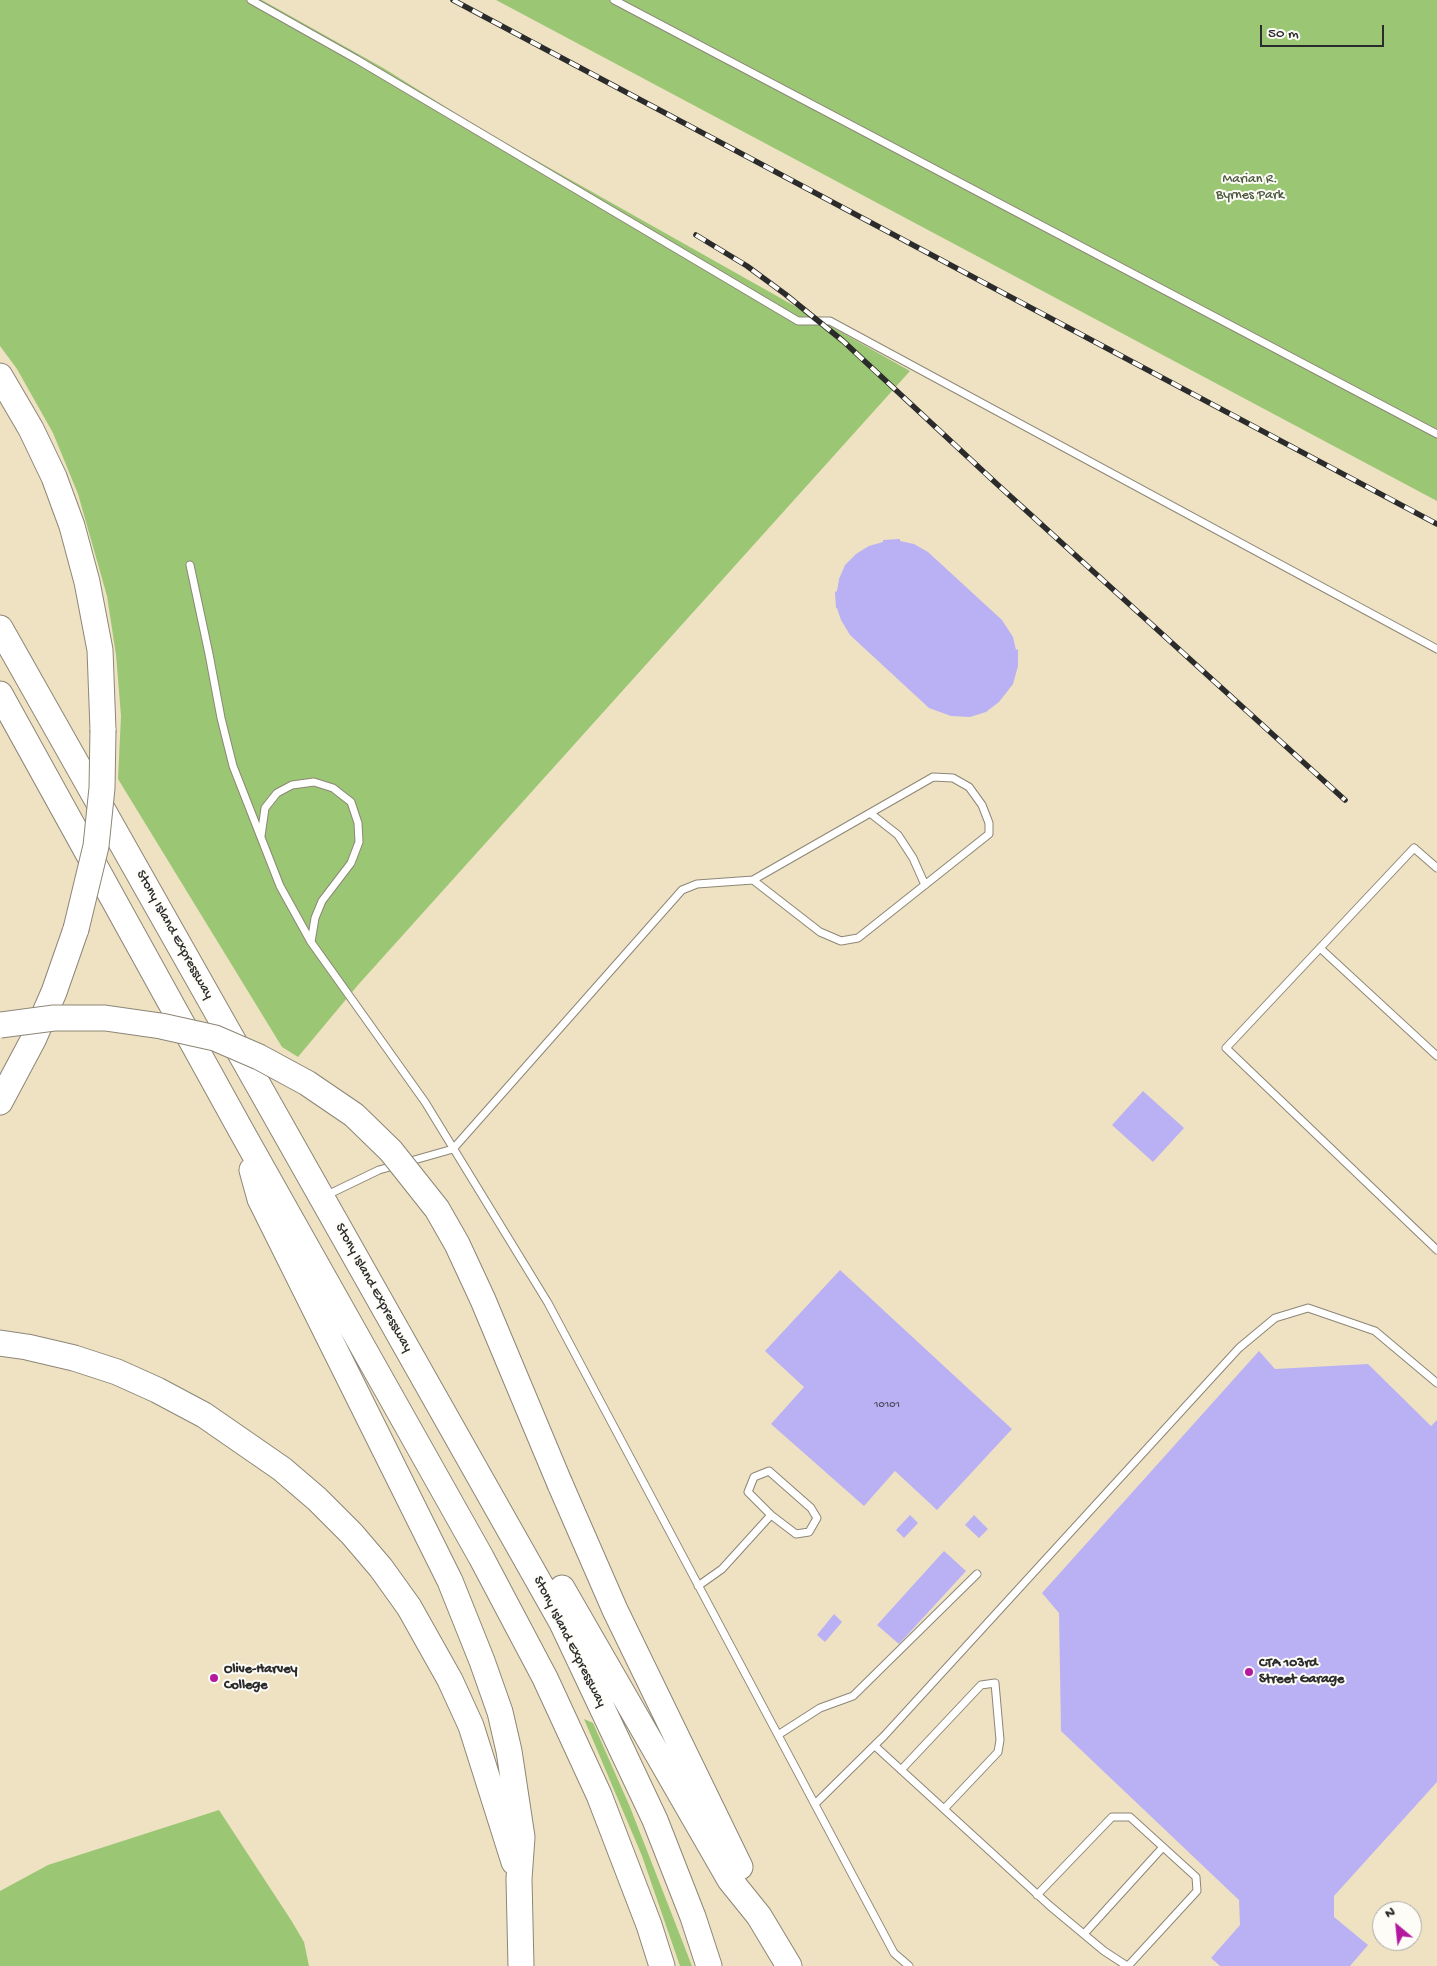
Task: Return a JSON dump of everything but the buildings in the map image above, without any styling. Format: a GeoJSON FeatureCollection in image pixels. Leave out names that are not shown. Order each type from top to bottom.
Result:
{"type":"FeatureCollection","features":[{"type":"Feature","properties":{"kind":"highway"},"geometry":{"type":"LineString","coordinates":[[0,376],[31,429],[54,477],[72,526],[87,582],[100,650],[104,730],[102,788],[96,846],[76,929],[54,992],[34,1040],[0,1102]]}},
{"type":"Feature","properties":{"kind":"highway","name":"Stony Island Expressway"},"geometry":{"type":"LineString","coordinates":[[0,628],[561,1621],[655,1820],[693,1917],[709,1966]]}},
{"type":"Feature","properties":{"kind":"highway"},"geometry":{"type":"LineString","coordinates":[[0,694],[243,1134],[476,1549],[545,1678],[599,1795],[649,1925],[662,1966]]}},
{"type":"Feature","properties":{"kind":"highway"},"geometry":{"type":"LineString","coordinates":[[0,1025],[54,1018],[105,1018],[162,1026],[215,1038],[260,1056],[307,1083],[354,1115],[391,1151],[437,1209],[458,1244],[615,1610],[741,1869],[759,1916]]}},
{"type":"Feature","properties":{"kind":"highway"},"geometry":{"type":"LineString","coordinates":[[243,1134],[260,1199],[450,1581],[500,1712],[518,1802],[522,1837],[519,1879],[520,1966]]}},
{"type":"Feature","properties":{"kind":"highway"},"geometry":{"type":"LineString","coordinates":[[0,1343],[27,1346],[74,1358],[116,1372],[157,1390],[204,1415],[282,1469],[317,1499],[352,1534],[381,1568],[409,1608],[450,1680],[471,1726],[519,1879]]}},
{"type":"Feature","properties":{"kind":"highway"},"geometry":{"type":"LineString","coordinates":[[434,1397],[486,1458],[730,1880],[759,1916],[789,1966]]}},
{"type":"Feature","properties":{"kind":"lane"},"geometry":{"type":"LineString","coordinates":[[251,0],[356,59],[798,321],[830,321],[1437,649]]}},
{"type":"Feature","properties":{"kind":"lane"},"geometry":{"type":"LineString","coordinates":[[614,0],[1437,434]]}},
{"type":"Feature","properties":{"kind":"lane"},"geometry":{"type":"LineString","coordinates":[[190,566],[232,766],[280,886],[311,942],[425,1102],[548,1303],[894,1953],[909,1966]]}},
{"type":"Feature","properties":{"kind":"lane"},"geometry":{"type":"LineString","coordinates":[[322,1197],[379,1170],[453,1148],[682,890],[697,884],[753,880],[933,777],[953,778],[969,787],[982,805],[989,822],[989,834],[858,938],[841,941],[820,932],[753,880]]}},
{"type":"Feature","properties":{"kind":"lane"},"geometry":{"type":"LineString","coordinates":[[261,838],[265,808],[277,793],[292,785],[314,782],[333,788],[351,802],[358,823],[359,842],[351,863],[322,901],[315,918],[311,942]]}},
{"type":"Feature","properties":{"kind":"lane"},"geometry":{"type":"LineString","coordinates":[[870,813],[898,835],[913,858],[925,885]]}},
{"type":"Feature","properties":{"kind":"lane"},"geometry":{"type":"LineString","coordinates":[[1437,868],[1414,848],[1226,1048],[1437,1250]]}},
{"type":"Feature","properties":{"kind":"lane"},"geometry":{"type":"LineString","coordinates":[[1320,948],[1437,1056]]}},
{"type":"Feature","properties":{"kind":"lane"},"geometry":{"type":"LineString","coordinates":[[815,1804],[875,1746],[1239,1348],[1275,1318],[1308,1308],[1374,1331],[1437,1383]]}},
{"type":"Feature","properties":{"kind":"lane"},"geometry":{"type":"LineString","coordinates":[[769,1470],[811,1508],[816,1518],[809,1532],[796,1534],[771,1515],[748,1492],[754,1477],[769,1470]]}},
{"type":"Feature","properties":{"kind":"lane"},"geometry":{"type":"LineString","coordinates":[[698,1586],[722,1569],[771,1515]]}},
{"type":"Feature","properties":{"kind":"lane"},"geometry":{"type":"LineString","coordinates":[[778,1735],[820,1708],[853,1696],[977,1574]]}},
{"type":"Feature","properties":{"kind":"lane"},"geometry":{"type":"LineString","coordinates":[[901,1770],[981,1686],[995,1683],[1000,1740],[998,1752],[944,1809]]}},
{"type":"Feature","properties":{"kind":"lane"},"geometry":{"type":"LineString","coordinates":[[875,1746],[1038,1895],[1104,1951],[1127,1966],[1197,1891],[1196,1878],[1130,1817],[1112,1817],[1038,1895]]}},
{"type":"Feature","properties":{"kind":"lane"},"geometry":{"type":"LineString","coordinates":[[1084,1934],[1163,1848]]}},
{"type":"Feature","properties":{"kind":"green space"},"geometry":{"type":"Polygon","coordinates":[[[0,0],[262,0],[385,69],[484,131],[910,371],[358,985],[298,1057],[282,1047],[118,779],[121,716],[116,655],[107,596],[78,494],[53,433],[17,369],[0,346],[0,0]]]}},
{"type":"Feature","properties":{"kind":"green space","name":"Marian R. Byrnes Park"},"geometry":{"type":"Polygon","coordinates":[[[496,0],[1437,0],[1437,501],[496,0]]]}},
{"type":"Feature","properties":{"kind":"green space"},"geometry":{"type":"Polygon","coordinates":[[[584,1719],[593,1723],[630,1807],[692,1966],[680,1966],[642,1856],[584,1719]]]}},
{"type":"Feature","properties":{"kind":"green space"},"geometry":{"type":"Polygon","coordinates":[[[219,1810],[304,1942],[309,1966],[0,1966],[0,1891],[48,1865],[219,1810]]]}},
{"type":"Feature","properties":{"kind":"railway"},"geometry":{"type":"LineString","coordinates":[[453,0],[1437,524]]}},
{"type":"Feature","properties":{"kind":"railway"},"geometry":{"type":"LineString","coordinates":[[696,235],[747,266],[843,341],[998,485],[1345,800]]}},
{"type":"Feature","properties":{"kind":"place","name":"CTA 103rd Street Garage"},"geometry":{"type":"Point","coordinates":[1249,1672]}},
{"type":"Feature","properties":{"kind":"place","name":"Olive-Harvey College"},"geometry":{"type":"Point","coordinates":[214,1678]}}]}
